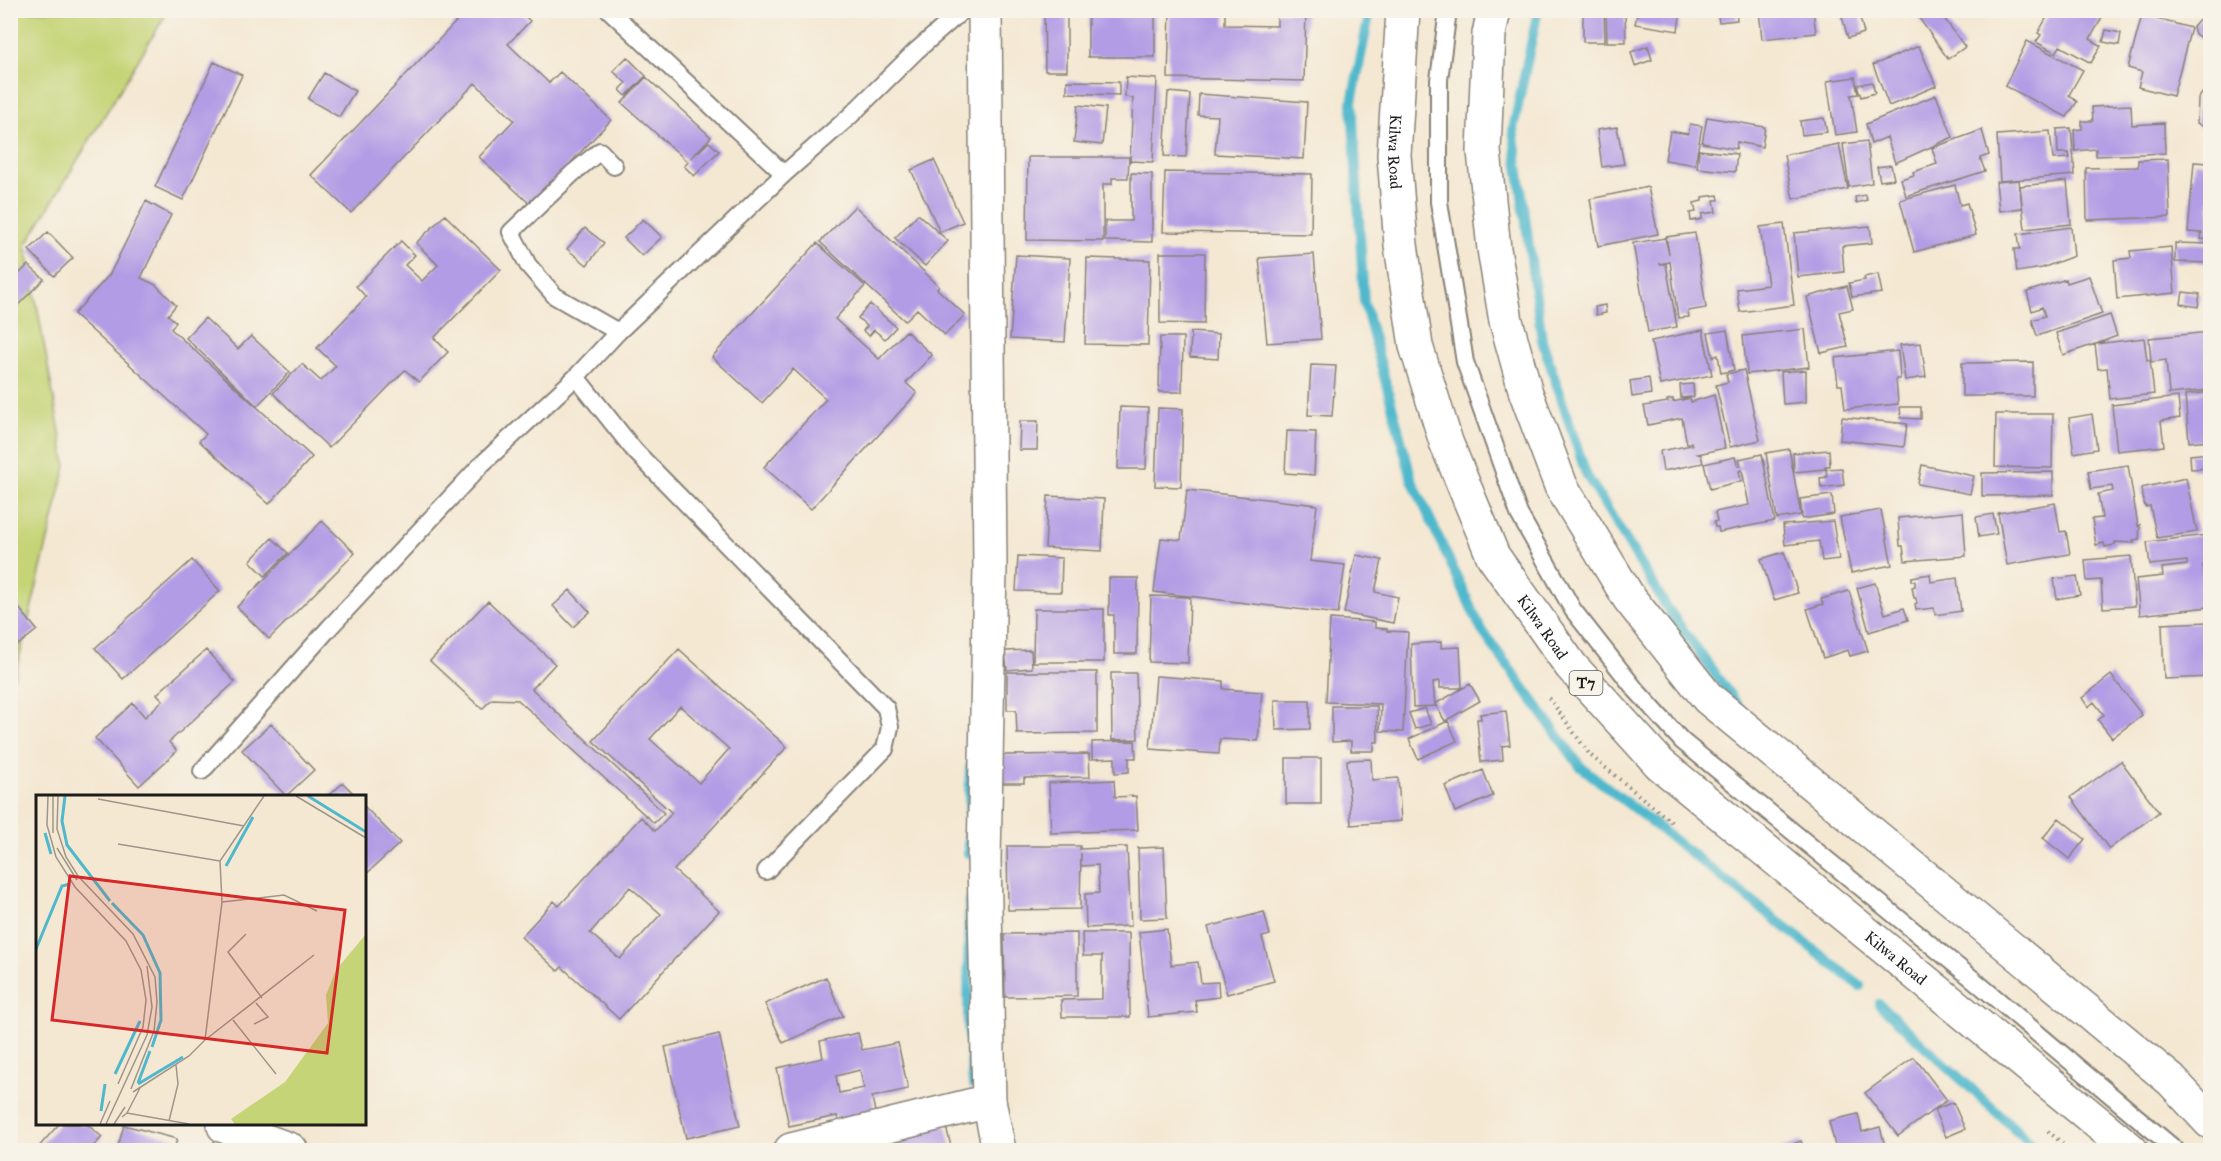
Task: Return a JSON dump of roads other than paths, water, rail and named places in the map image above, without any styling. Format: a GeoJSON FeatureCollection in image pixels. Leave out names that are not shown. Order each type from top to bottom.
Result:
{"type":"FeatureCollection","features":[{"type":"Feature","properties":{"kind":"main road"},"geometry":{"type":"LineString","coordinates":[[985,10],[990,567],[984,859],[989,1101],[999,1150]]}},
{"type":"Feature","properties":{"kind":"main road","name":"Kilwa Road"},"geometry":{"type":"LineString","coordinates":[[1403,10],[1394,155],[1401,244],[1416,346],[1446,442],[1493,556],[1571,666],[1660,764],[2131,1150]]}},
{"type":"Feature","properties":{"kind":"main road"},"geometry":{"type":"LineString","coordinates":[[1494,10],[1489,34],[1484,151],[1494,249],[1506,321],[1526,393],[1561,486],[1629,598],[1708,698],[2171,1080],[2211,1122]]}},
{"type":"Feature","properties":{"kind":"main road"},"geometry":{"type":"LineString","coordinates":[[791,1150],[989,1101]]}},
{"type":"Feature","properties":{"kind":"main road"},"geometry":{"type":"LineString","coordinates":[[224,1126],[291,1150]]}},
{"type":"Feature","properties":{"kind":"lane"},"geometry":{"type":"LineString","coordinates":[[609,10],[784,174]]}},
{"type":"Feature","properties":{"kind":"lane"},"geometry":{"type":"LineString","coordinates":[[202,771],[330,627],[482,464],[784,174],[849,117],[916,51],[963,10]]}},
{"type":"Feature","properties":{"kind":"lane"},"geometry":{"type":"LineString","coordinates":[[1448,10],[1439,80],[1439,202],[1465,362],[1519,514],[1573,610],[1635,689],[1682,741],[1974,980],[2176,1150]]}},
{"type":"Feature","properties":{"kind":"lane"},"geometry":{"type":"LineString","coordinates":[[614,166],[600,151],[573,173],[511,232],[528,265],[555,296],[618,333]]}},
{"type":"Feature","properties":{"kind":"lane"},"geometry":{"type":"LineString","coordinates":[[576,376],[634,450],[886,708],[890,727],[885,749],[765,871]]}},
{"type":"Feature","properties":{"kind":"waterway"},"geometry":{"type":"LineString","coordinates":[[1370,10],[1352,102],[1364,302],[1412,480],[1481,629],[1580,766],[1860,986]]}},
{"type":"Feature","properties":{"kind":"waterway"},"geometry":{"type":"LineString","coordinates":[[1538,10],[1513,129],[1542,340],[1586,474],[1668,609],[1738,706]]}},
{"type":"Feature","properties":{"kind":"waterway"},"geometry":{"type":"LineString","coordinates":[[968,853],[970,767]]}},
{"type":"Feature","properties":{"kind":"waterway"},"geometry":{"type":"LineString","coordinates":[[969,902],[968,1022],[973,1084]]}},
{"type":"Feature","properties":{"kind":"waterway"},"geometry":{"type":"LineString","coordinates":[[1879,1004],[2038,1150]]}}]}
